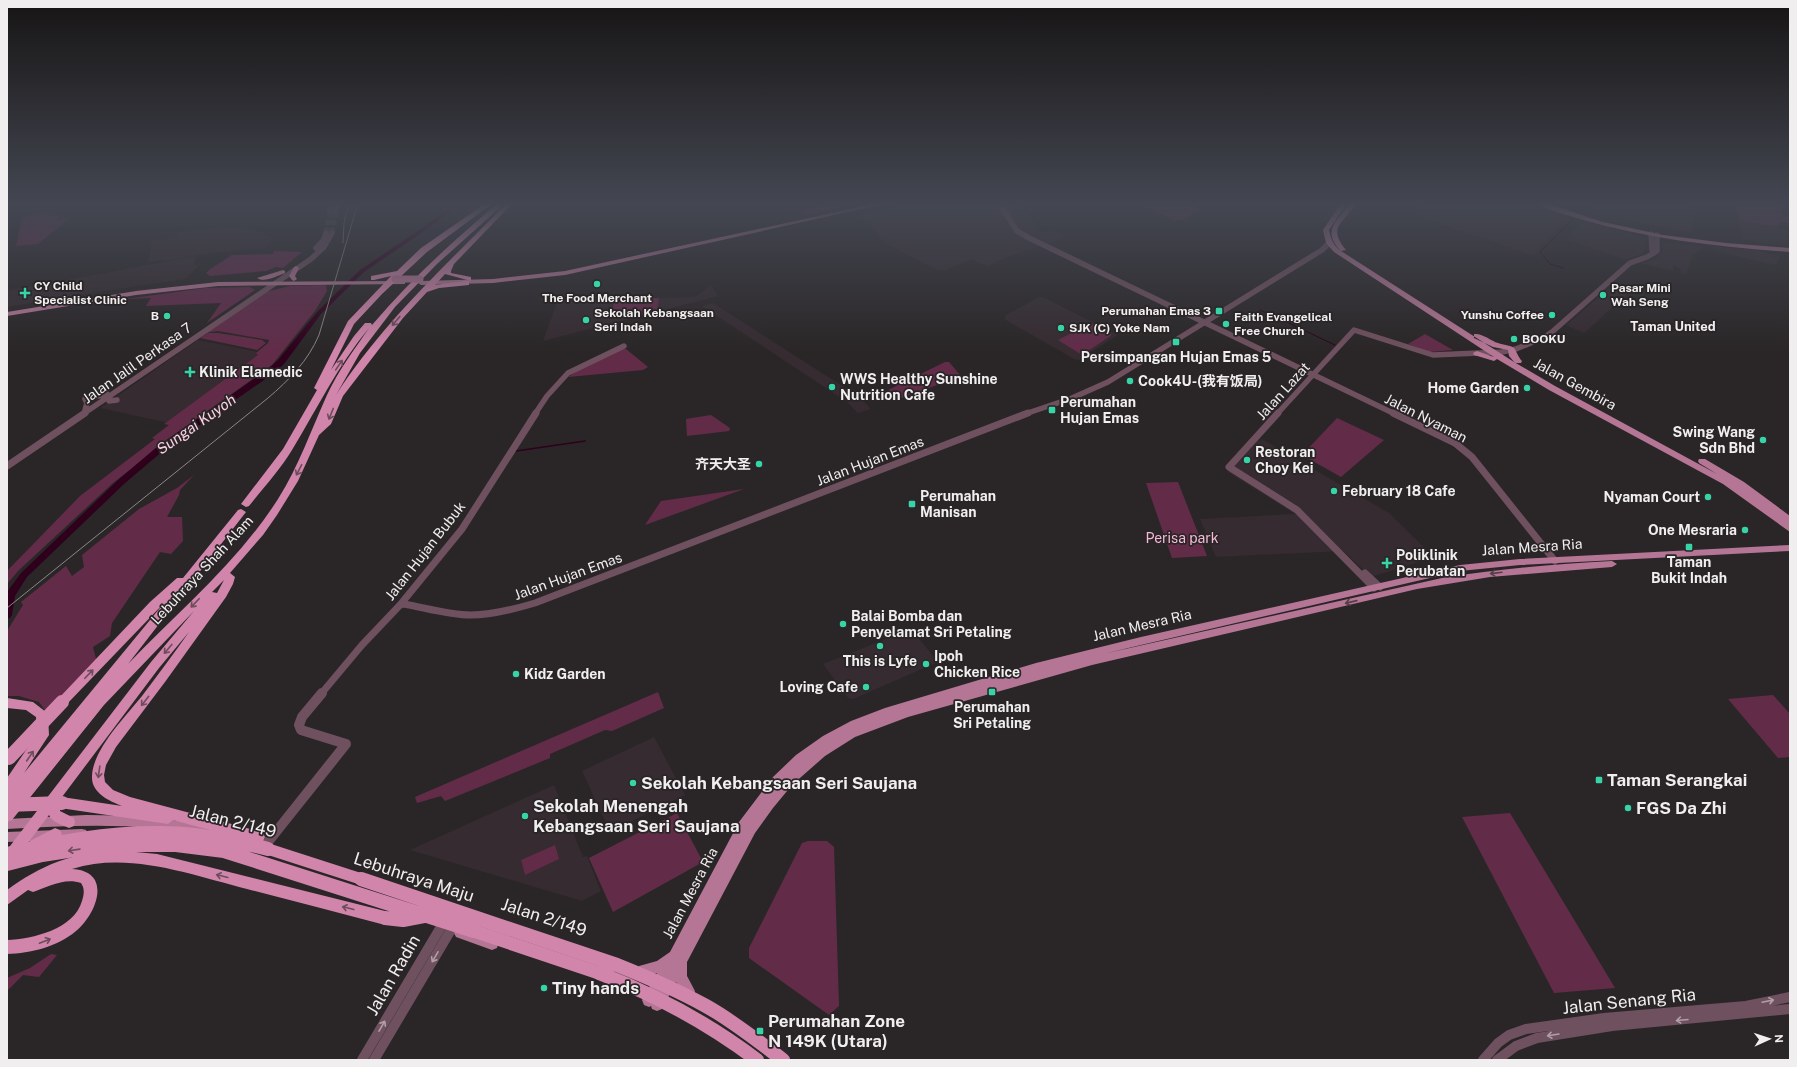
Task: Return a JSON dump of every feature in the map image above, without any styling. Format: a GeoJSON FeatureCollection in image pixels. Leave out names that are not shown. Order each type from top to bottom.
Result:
{"type":"FeatureCollection","features":[{"type":"Feature","properties":{"kind":"highway"},"geometry":{"type":"LineString","coordinates":[[318,396],[318,386],[351,323],[378,292],[422,253]]}},
{"type":"Feature","properties":{"kind":"highway","name":"Lebuhraya Shah Alam"},"geometry":{"type":"LineString","coordinates":[[7,804],[119,667],[286,451],[318,396],[357,338],[413,274],[437,253]]}},
{"type":"Feature","properties":{"kind":"highway","name":"Lebuhraya Shah Alam"},"geometry":{"type":"LineString","coordinates":[[7,816],[108,692],[219,578],[259,533],[291,485],[340,378],[374,326],[424,271],[445,253]]}},
{"type":"Feature","properties":{"kind":"highway"},"geometry":{"type":"LineString","coordinates":[[315,435],[327,424],[339,396],[358,369],[400,316],[461,253]]}},
{"type":"Feature","properties":{"kind":"highway"},"geometry":{"type":"LineString","coordinates":[[458,256],[447,271],[448,274],[467,281]]}},
{"type":"Feature","properties":{"kind":"highway"},"geometry":{"type":"LineString","coordinates":[[367,280],[393,279]]}},
{"type":"Feature","properties":{"kind":"highway"},"geometry":{"type":"LineString","coordinates":[[367,280],[379,287],[378,292]]}},
{"type":"Feature","properties":{"kind":"highway"},"geometry":{"type":"LineString","coordinates":[[422,292],[438,286],[467,281]]}},
{"type":"Feature","properties":{"kind":"highway"},"geometry":{"type":"LineString","coordinates":[[7,860],[31,823],[57,794],[155,665],[256,546],[260,538],[259,533]]}},
{"type":"Feature","properties":{"kind":"highway"},"geometry":{"type":"LineString","coordinates":[[8,759],[154,605],[203,560]]}},
{"type":"Feature","properties":{"kind":"highway"},"geometry":{"type":"LineString","coordinates":[[230,577],[222,594],[101,761],[98,776],[101,787],[111,796],[130,803],[258,837],[266,848]]}},
{"type":"Feature","properties":{"kind":"highway"},"geometry":{"type":"LineString","coordinates":[[7,703],[29,705],[42,715],[43,735],[30,757],[7,788]]}},
{"type":"Feature","properties":{"kind":"highway"},"geometry":{"type":"LineString","coordinates":[[57,794],[54,804],[55,815],[69,822]]}},
{"type":"Feature","properties":{"kind":"highway"},"geometry":{"type":"LineString","coordinates":[[7,804],[62,804],[214,825]]}},
{"type":"Feature","properties":{"kind":"highway","name":"Lebuhraya Maju"},"geometry":{"type":"LineString","coordinates":[[7,854],[73,839],[145,832],[184,834],[231,840],[266,848],[617,965],[657,981],[696,1000],[729,1021],[783,1060]]}},
{"type":"Feature","properties":{"kind":"highway"},"geometry":{"type":"LineString","coordinates":[[7,866],[26,851],[54,834]]}},
{"type":"Feature","properties":{"kind":"highway"},"geometry":{"type":"LineString","coordinates":[[7,866],[49,854],[106,845],[176,845],[224,850],[424,916],[540,952],[636,987],[674,1005],[710,1026],[757,1060]]}},
{"type":"Feature","properties":{"kind":"highway"},"geometry":{"type":"LineString","coordinates":[[7,898],[28,882],[58,867],[86,859],[126,856],[157,860],[385,918],[403,920],[424,916]]}},
{"type":"Feature","properties":{"kind":"highway"},"geometry":{"type":"LineString","coordinates":[[7,904],[26,890],[47,879],[57,876],[80,876],[89,884],[91,889],[91,895],[86,909],[68,929],[49,940],[36,944],[7,947]]}},
{"type":"Feature","properties":{"kind":"main road"},"geometry":{"type":"LineString","coordinates":[[564,271],[641,253]]}},
{"type":"Feature","properties":{"kind":"main road"},"geometry":{"type":"LineString","coordinates":[[7,314],[106,295],[197,286],[254,284],[274,281],[393,279],[467,281],[521,278],[654,253]]}},
{"type":"Feature","properties":{"kind":"main road","name":"Jalan Gembira"},"geometry":{"type":"LineString","coordinates":[[1339,253],[1469,337],[1518,361],[1614,417],[1723,472],[1762,498],[1790,527]]}},
{"type":"Feature","properties":{"kind":"main road","name":"Jalan Gembira"},"geometry":{"type":"LineString","coordinates":[[1350,253],[1477,336],[1530,375],[1726,482],[1790,527]]}},
{"type":"Feature","properties":{"kind":"main road"},"geometry":{"type":"LineString","coordinates":[[296,268],[292,276],[297,281]]}},
{"type":"Feature","properties":{"kind":"main road"},"geometry":{"type":"LineString","coordinates":[[1368,273],[1371,279],[1370,282]]}},
{"type":"Feature","properties":{"kind":"main road"},"geometry":{"type":"LineString","coordinates":[[7,310],[198,281],[275,276],[274,281]]}},
{"type":"Feature","properties":{"kind":"main road"},"geometry":{"type":"LineString","coordinates":[[260,278],[274,281],[297,281]]}},
{"type":"Feature","properties":{"kind":"main road"},"geometry":{"type":"LineString","coordinates":[[254,284],[259,288],[257,292]]}},
{"type":"Feature","properties":{"kind":"main road"},"geometry":{"type":"LineString","coordinates":[[1477,336],[1496,345],[1514,348],[1513,356],[1518,361]]}},
{"type":"Feature","properties":{"kind":"main road"},"geometry":{"type":"LineString","coordinates":[[1469,337],[1474,344],[1475,352],[1487,355],[1519,372],[1530,375]]}},
{"type":"Feature","properties":{"kind":"main road","name":"Jalan Mesra Ria"},"geometry":{"type":"LineString","coordinates":[[653,1002],[764,809],[806,762],[860,729],[888,718],[1041,673],[1376,591],[1432,574],[1460,568],[1520,562],[1789,550]]}},
{"type":"Feature","properties":{"kind":"main road","name":"Jalan Mesra Ria"},"geometry":{"type":"LineString","coordinates":[[1376,591],[1393,592],[1456,578],[1524,569],[1789,550]]}},
{"type":"Feature","properties":{"kind":"main road"},"geometry":{"type":"LineString","coordinates":[[1432,574],[1456,578],[1455,573],[1460,568]]}},
{"type":"Feature","properties":{"kind":"main road","name":"Jalan 2/149"},"geometry":{"type":"LineString","coordinates":[[7,824],[127,821],[198,827],[459,908],[644,971],[688,991],[743,1025],[790,1060]]}},
{"type":"Feature","properties":{"kind":"main road","name":"Jalan 2/149"},"geometry":{"type":"LineString","coordinates":[[7,837],[54,834],[124,834],[172,839],[207,846],[261,861],[324,886],[617,985],[680,1013],[703,1027],[748,1060]]}},
{"type":"Feature","properties":{"kind":"main road"},"geometry":{"type":"LineString","coordinates":[[644,971],[660,966],[680,956],[680,977],[688,991]]}},
{"type":"Feature","properties":{"kind":"street"},"geometry":{"type":"LineString","coordinates":[[274,281],[311,253]]}},
{"type":"Feature","properties":{"kind":"street"},"geometry":{"type":"LineString","coordinates":[[274,281],[296,268],[317,253]]}},
{"type":"Feature","properties":{"kind":"street","name":"Jalan Nyaman"},"geometry":{"type":"LineString","coordinates":[[1060,253],[1313,376],[1435,433],[1465,450],[1555,561]]}},
{"type":"Feature","properties":{"kind":"street","name":"Jalan Hujan Emas"},"geometry":{"type":"LineString","coordinates":[[400,605],[404,604],[450,613],[472,615],[509,610],[544,600],[1094,389],[1317,253]]}},
{"type":"Feature","properties":{"kind":"street"},"geometry":{"type":"LineString","coordinates":[[1475,352],[1514,348],[1545,337],[1630,263],[1648,257],[1654,253]]}},
{"type":"Feature","properties":{"kind":"street","name":"Jalan Jalil Perkasa 7"},"geometry":{"type":"LineString","coordinates":[[109,395],[274,281]]}},
{"type":"Feature","properties":{"kind":"street","name":"Jalan Jalil Perkasa 7"},"geometry":{"type":"LineString","coordinates":[[7,466],[274,281]]}},
{"type":"Feature","properties":{"kind":"street","name":"Jalan Lazat"},"geometry":{"type":"LineString","coordinates":[[1376,591],[1294,508],[1229,467],[1354,330],[1433,355],[1475,352]]}},
{"type":"Feature","properties":{"kind":"street","name":"Jalan Hujan Bubuk"},"geometry":{"type":"LineString","coordinates":[[266,848],[346,744],[301,730],[299,725],[302,717],[362,645],[400,605],[462,528],[547,396],[568,373],[624,346]]}},
{"type":"Feature","properties":{"kind":"street"},"geometry":{"type":"LineString","coordinates":[[108,404],[87,410],[85,399],[109,395],[109,401],[117,400]]}},
{"type":"Feature","properties":{"kind":"street","name":"Jalan Jalil Perkasa 7"},"geometry":{"type":"LineString","coordinates":[[7,462],[87,410]]}},
{"type":"Feature","properties":{"kind":"street","name":"Jalan Radin"},"geometry":{"type":"LineString","coordinates":[[362,1060],[459,908]]}},
{"type":"Feature","properties":{"kind":"street","name":"Jalan Radin"},"geometry":{"type":"LineString","coordinates":[[374,1060],[446,928]]}},
{"type":"Feature","properties":{"kind":"street","name":"Jalan Senang Ria"},"geometry":{"type":"LineString","coordinates":[[1483,1060],[1498,1042],[1510,1035],[1526,1029],[1604,1018],[1746,1006],[1790,997]]}},
{"type":"Feature","properties":{"kind":"street","name":"Jalan Senang Ria"},"geometry":{"type":"LineString","coordinates":[[1497,1060],[1516,1046],[1525,1041],[1536,1038],[1612,1026],[1790,1009]]}},
{"type":"Feature","properties":{"kind":"shaded area"},"geometry":{"type":"Polygon","coordinates":[[[150,253],[212,253],[164,261],[148,262],[150,253]]]}},
{"type":"Feature","properties":{"kind":"shaded area"},"geometry":{"type":"Polygon","coordinates":[[[904,253],[1020,253],[987,266],[971,259],[947,270],[937,270],[904,253]]]}},
{"type":"Feature","properties":{"kind":"shaded area"},"geometry":{"type":"Polygon","coordinates":[[[1606,253],[1642,253],[1640,255],[1624,259],[1606,253]]]}},
{"type":"Feature","properties":{"kind":"shaded area"},"geometry":{"type":"Polygon","coordinates":[[[1661,253],[1695,253],[1693,254],[1687,273],[1681,273],[1680,268],[1673,265],[1673,271],[1639,263],[1655,259],[1661,253]]]}},
{"type":"Feature","properties":{"kind":"shaded area"},"geometry":{"type":"Polygon","coordinates":[[[1723,253],[1767,253],[1780,256],[1776,265],[1723,253]]]}},
{"type":"Feature","properties":{"kind":"shaded area"},"geometry":{"type":"Polygon","coordinates":[[[196,256],[194,265],[200,264],[186,279],[7,307],[7,291],[196,256]]]}},
{"type":"Feature","properties":{"kind":"shaded area","name":"Sekolah Kebangsaan Seri Indah"},"geometry":{"type":"Polygon","coordinates":[[[711,285],[718,296],[543,341],[558,300],[695,297],[711,285]]]}},
{"type":"Feature","properties":{"kind":"shaded area"},"geometry":{"type":"Polygon","coordinates":[[[1613,285],[1633,289],[1584,333],[1566,325],[1613,285]]]}},
{"type":"Feature","properties":{"kind":"shaded area","name":"SJK (C) Yoke Nam"},"geometry":{"type":"Polygon","coordinates":[[[1039,297],[1043,297],[1116,334],[1116,336],[1079,360],[1074,359],[1004,319],[1006,315],[1039,297]]]}},
{"type":"Feature","properties":{"kind":"shaded area"},"geometry":{"type":"Polygon","coordinates":[[[713,303],[861,398],[871,409],[858,413],[847,402],[702,306],[713,303]]]}},
{"type":"Feature","properties":{"kind":"shaded area"},"geometry":{"type":"Polygon","coordinates":[[[198,340],[263,353],[169,423],[100,408],[198,340]]]}},
{"type":"Feature","properties":{"kind":"shaded area"},"geometry":{"type":"Polygon","coordinates":[[[1262,439],[1389,513],[1434,557],[1371,577],[1343,551],[1216,557],[1200,519],[1295,514],[1228,472],[1258,440],[1260,441],[1262,439]]]}},
{"type":"Feature","properties":{"kind":"shaded area"},"geometry":{"type":"Polygon","coordinates":[[[911,629],[938,662],[853,699],[848,698],[823,664],[911,629]]]}},
{"type":"Feature","properties":{"kind":"shaded area","name":"Sekolah Kebangsaan Seri Saujana"},"geometry":{"type":"Polygon","coordinates":[[[654,737],[685,795],[610,832],[582,771],[654,737]]]}},
{"type":"Feature","properties":{"kind":"shaded area","name":"Sekolah Menengah Kebangsaan Seri Saujana"},"geometry":{"type":"Polygon","coordinates":[[[554,785],[583,857],[587,856],[601,891],[582,901],[410,850],[554,785]]]}},
{"type":"Feature","properties":{"kind":"green space"},"geometry":{"type":"Polygon","coordinates":[[[301,253],[283,268],[276,267],[266,271],[210,276],[206,273],[232,255],[301,253]]]}},
{"type":"Feature","properties":{"kind":"green space"},"geometry":{"type":"Polygon","coordinates":[[[326,285],[327,291],[315,311],[272,365],[178,432],[113,483],[18,571],[7,584],[7,571],[80,496],[155,439],[152,438],[169,425],[164,424],[258,355],[256,353],[268,343],[269,340],[218,331],[205,333],[265,292],[290,286],[326,285]]]}},
{"type":"Feature","properties":{"kind":"green space"},"geometry":{"type":"Polygon","coordinates":[[[250,287],[255,290],[207,323],[221,303],[146,306],[151,298],[127,299],[124,302],[90,304],[205,288],[250,287]]]}},
{"type":"Feature","properties":{"kind":"green space"},"geometry":{"type":"Polygon","coordinates":[[[659,298],[657,311],[631,318],[610,318],[615,299],[659,298]]]}},
{"type":"Feature","properties":{"kind":"green space"},"geometry":{"type":"Polygon","coordinates":[[[1091,323],[1112,335],[1082,355],[1058,340],[1091,323]]]}},
{"type":"Feature","properties":{"kind":"green space"},"geometry":{"type":"Polygon","coordinates":[[[208,333],[218,333],[262,340],[266,343],[257,350],[200,338],[208,333]]]}},
{"type":"Feature","properties":{"kind":"green space"},"geometry":{"type":"Polygon","coordinates":[[[1425,334],[1453,350],[1430,352],[1408,344],[1425,334]]]}},
{"type":"Feature","properties":{"kind":"green space"},"geometry":{"type":"Polygon","coordinates":[[[621,349],[626,349],[648,367],[643,370],[568,377],[588,364],[621,349]]]}},
{"type":"Feature","properties":{"kind":"green space"},"geometry":{"type":"Polygon","coordinates":[[[945,362],[949,362],[961,376],[894,401],[886,391],[945,362]]]}},
{"type":"Feature","properties":{"kind":"green space"},"geometry":{"type":"Polygon","coordinates":[[[711,415],[730,428],[729,431],[687,436],[686,419],[711,415]]]}},
{"type":"Feature","properties":{"kind":"green space"},"geometry":{"type":"Polygon","coordinates":[[[1337,418],[1384,440],[1341,477],[1302,455],[1337,418]]]}},
{"type":"Feature","properties":{"kind":"green space"},"geometry":{"type":"Polygon","coordinates":[[[194,475],[180,490],[179,495],[167,517],[182,517],[183,541],[171,554],[160,552],[112,623],[110,636],[93,647],[97,663],[47,713],[39,702],[19,696],[7,696],[7,631],[23,605],[21,602],[66,566],[72,576],[84,567],[82,555],[139,509],[177,488],[194,475]]]}},
{"type":"Feature","properties":{"kind":"green space","name":"Perisa park"},"geometry":{"type":"Polygon","coordinates":[[[1178,482],[1207,556],[1172,558],[1146,483],[1178,482]]]}},
{"type":"Feature","properties":{"kind":"green space"},"geometry":{"type":"Polygon","coordinates":[[[744,489],[645,525],[661,501],[744,489]]]}},
{"type":"Feature","properties":{"kind":"green space"},"geometry":{"type":"Polygon","coordinates":[[[658,692],[664,708],[612,731],[605,730],[550,754],[550,758],[445,801],[441,796],[417,803],[415,797],[658,692]]]}},
{"type":"Feature","properties":{"kind":"green space"},"geometry":{"type":"Polygon","coordinates":[[[1773,695],[1790,714],[1790,757],[1778,758],[1728,699],[1773,695]]]}},
{"type":"Feature","properties":{"kind":"green space"},"geometry":{"type":"Polygon","coordinates":[[[677,813],[703,862],[613,912],[589,858],[677,813]]]}},
{"type":"Feature","properties":{"kind":"green space"},"geometry":{"type":"Polygon","coordinates":[[[1510,813],[1615,988],[1554,993],[1462,817],[1510,813]]]}},
{"type":"Feature","properties":{"kind":"green space"},"geometry":{"type":"Polygon","coordinates":[[[808,841],[827,841],[834,847],[839,1006],[829,1015],[749,958],[749,948],[802,843],[808,841]]]}},
{"type":"Feature","properties":{"kind":"green space"},"geometry":{"type":"Polygon","coordinates":[[[555,845],[559,859],[525,875],[521,860],[555,845]]]}},
{"type":"Feature","properties":{"kind":"green space"},"geometry":{"type":"Polygon","coordinates":[[[51,954],[57,955],[39,977],[23,975],[7,991],[7,978],[30,968],[51,954]]]}},
{"type":"Feature","properties":{"kind":"waterway","name":"Sungai Kuyoh"},"geometry":{"type":"LineString","coordinates":[[7,615],[10,595],[24,575],[121,482],[161,448],[271,371],[281,362],[319,313],[362,271],[389,253]]}},
{"type":"Feature","properties":{"kind":"waterway"},"geometry":{"type":"LineString","coordinates":[[1541,253],[1550,264],[1563,268]]}},
{"type":"Feature","properties":{"kind":"waterway"},"geometry":{"type":"LineString","coordinates":[[1260,310],[1273,316]]}},
{"type":"Feature","properties":{"kind":"waterway"},"geometry":{"type":"LineString","coordinates":[[1278,318],[1335,345]]}},
{"type":"Feature","properties":{"kind":"waterway"},"geometry":{"type":"LineString","coordinates":[[516,451],[585,441]]}},
{"type":"Feature","properties":{"kind":"tram line"},"geometry":{"type":"LineString","coordinates":[[7,608],[268,398],[297,370],[304,362],[319,335],[343,253]]}},
{"type":"Feature","properties":{"kind":"place","name":"The Food Merchant"},"geometry":{"type":"Point","coordinates":[597,284]}},
{"type":"Feature","properties":{"kind":"place","name":"CY Child Specialist Clinic"},"geometry":{"type":"Point","coordinates":[25,293]}},
{"type":"Feature","properties":{"kind":"place","name":"Pasar Mini Wah Seng"},"geometry":{"type":"Point","coordinates":[1603,295]}},
{"type":"Feature","properties":{"kind":"place","name":"Perumahan Emas 3"},"geometry":{"type":"Point","coordinates":[1219,311]}},
{"type":"Feature","properties":{"kind":"place","name":"Yunshu Coffee"},"geometry":{"type":"Point","coordinates":[1552,315]}},
{"type":"Feature","properties":{"kind":"place","name":"B"},"geometry":{"type":"Point","coordinates":[167,316]}},
{"type":"Feature","properties":{"kind":"place","name":"Sekolah Kebangsaan Seri Indah"},"geometry":{"type":"Point","coordinates":[586,320]}},
{"type":"Feature","properties":{"kind":"place","name":"Faith Evangelical Free Church"},"geometry":{"type":"Point","coordinates":[1226,324]}},
{"type":"Feature","properties":{"kind":"place","name":"SJK (C) Yoke Nam"},"geometry":{"type":"Point","coordinates":[1061,328]}},
{"type":"Feature","properties":{"kind":"place","name":"BOOKU"},"geometry":{"type":"Point","coordinates":[1514,339]}},
{"type":"Feature","properties":{"kind":"place","name":"Persimpangan Hujan Emas 5"},"geometry":{"type":"Point","coordinates":[1176,342]}},
{"type":"Feature","properties":{"kind":"place","name":"Klinik Elamedic"},"geometry":{"type":"Point","coordinates":[190,372]}},
{"type":"Feature","properties":{"kind":"place","name":"Cook4U-(我有饭局)"},"geometry":{"type":"Point","coordinates":[1130,381]}},
{"type":"Feature","properties":{"kind":"place","name":"WWS Healthy Sunshine Nutrition Cafe"},"geometry":{"type":"Point","coordinates":[832,387]}},
{"type":"Feature","properties":{"kind":"place","name":"Home Garden"},"geometry":{"type":"Point","coordinates":[1527,388]}},
{"type":"Feature","properties":{"kind":"place","name":"Perumahan Hujan Emas"},"geometry":{"type":"Point","coordinates":[1052,410]}},
{"type":"Feature","properties":{"kind":"place","name":"Swing Wang Sdn Bhd"},"geometry":{"type":"Point","coordinates":[1763,440]}},
{"type":"Feature","properties":{"kind":"place","name":"Restoran Choy Kei"},"geometry":{"type":"Point","coordinates":[1247,460]}},
{"type":"Feature","properties":{"kind":"place","name":"齐天大圣"},"geometry":{"type":"Point","coordinates":[759,464]}},
{"type":"Feature","properties":{"kind":"place","name":"February 18 Cafe"},"geometry":{"type":"Point","coordinates":[1334,491]}},
{"type":"Feature","properties":{"kind":"place","name":"Nyaman Court"},"geometry":{"type":"Point","coordinates":[1708,497]}},
{"type":"Feature","properties":{"kind":"place","name":"Perumahan Manisan"},"geometry":{"type":"Point","coordinates":[912,504]}},
{"type":"Feature","properties":{"kind":"place","name":"One Mesraria"},"geometry":{"type":"Point","coordinates":[1745,530]}},
{"type":"Feature","properties":{"kind":"place","name":"Taman Bukit Indah"},"geometry":{"type":"Point","coordinates":[1689,547]}},
{"type":"Feature","properties":{"kind":"place","name":"Poliklinik Perubatan"},"geometry":{"type":"Point","coordinates":[1387,563]}},
{"type":"Feature","properties":{"kind":"place","name":"Balai Bomba dan Penyelamat Sri Petaling"},"geometry":{"type":"Point","coordinates":[843,624]}},
{"type":"Feature","properties":{"kind":"place","name":"This is Lyfe"},"geometry":{"type":"Point","coordinates":[880,646]}},
{"type":"Feature","properties":{"kind":"place","name":"Ipoh Chicken Rice"},"geometry":{"type":"Point","coordinates":[926,664]}},
{"type":"Feature","properties":{"kind":"place","name":"Kidz Garden"},"geometry":{"type":"Point","coordinates":[516,674]}},
{"type":"Feature","properties":{"kind":"place","name":"Loving Cafe"},"geometry":{"type":"Point","coordinates":[866,687]}},
{"type":"Feature","properties":{"kind":"place","name":"Perumahan Sri Petaling"},"geometry":{"type":"Point","coordinates":[992,692]}},
{"type":"Feature","properties":{"kind":"place","name":"Taman Serangkai"},"geometry":{"type":"Point","coordinates":[1599,780]}},
{"type":"Feature","properties":{"kind":"place","name":"Sekolah Kebangsaan Seri Saujana"},"geometry":{"type":"Point","coordinates":[633,783]}},
{"type":"Feature","properties":{"kind":"place","name":"FGS Da Zhi"},"geometry":{"type":"Point","coordinates":[1628,808]}},
{"type":"Feature","properties":{"kind":"place","name":"Sekolah Menengah Kebangsaan Seri Saujana"},"geometry":{"type":"Point","coordinates":[525,816]}},
{"type":"Feature","properties":{"kind":"place","name":"Tiny hands"},"geometry":{"type":"Point","coordinates":[544,988]}},
{"type":"Feature","properties":{"kind":"place","name":"Perumahan Zone N 149K (Utara)"},"geometry":{"type":"Point","coordinates":[760,1031]}},
{"type":"Feature","properties":{"kind":"district","name":"Taman United"},"geometry":{"type":"Point","coordinates":[1673,326]}}]}
